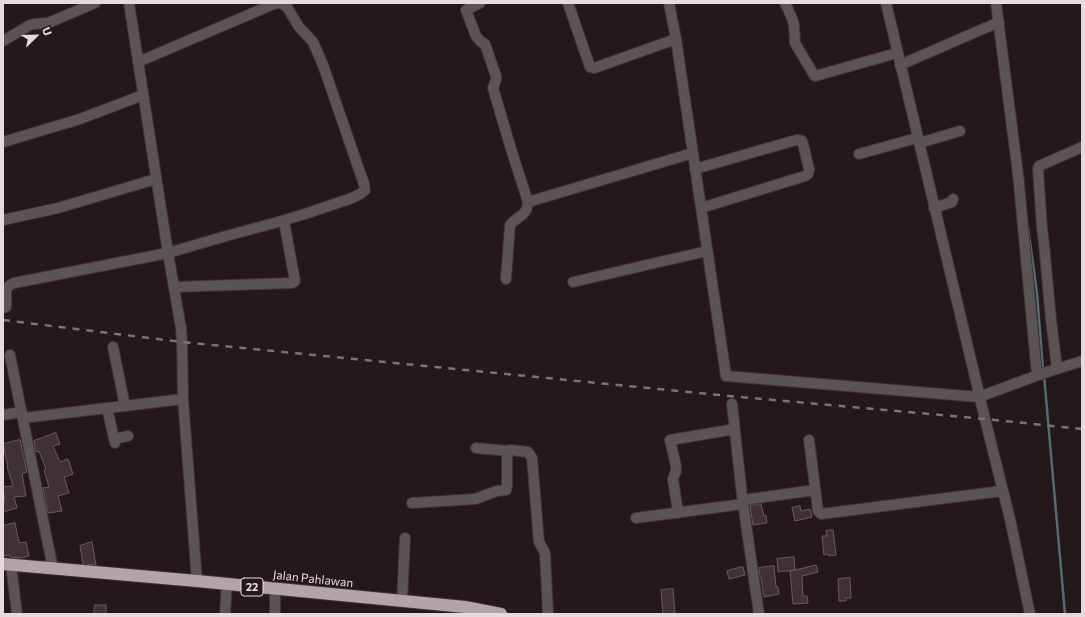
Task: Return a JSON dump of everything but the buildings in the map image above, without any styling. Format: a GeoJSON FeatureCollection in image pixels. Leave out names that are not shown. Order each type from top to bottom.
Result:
{"type":"FeatureCollection","features":[{"type":"Feature","properties":{"kind":"highway","name":"Jalan Pahlawan"},"geometry":{"type":"LineString","coordinates":[[7,565],[197,581],[402,601],[465,611],[501,614]]}},
{"type":"Feature","properties":{"kind":"street"},"geometry":{"type":"LineString","coordinates":[[3,41],[30,25],[48,23],[95,3]]}},
{"type":"Feature","properties":{"kind":"street"},"geometry":{"type":"LineString","coordinates":[[129,3],[182,342],[183,399],[197,581]]}},
{"type":"Feature","properties":{"kind":"street"},"geometry":{"type":"LineString","coordinates":[[3,308],[6,307],[7,303],[6,288],[14,283],[168,253],[284,221],[352,198],[363,192],[365,188],[313,42],[299,27],[288,7],[280,3],[274,4],[138,62]]}},
{"type":"Feature","properties":{"kind":"street"},"geometry":{"type":"LineString","coordinates":[[480,3],[466,10],[476,36],[485,44],[490,57],[496,76],[493,88],[528,202],[527,210],[510,225],[506,279]]}},
{"type":"Feature","properties":{"kind":"street"},"geometry":{"type":"LineString","coordinates":[[568,3],[590,67],[597,67],[676,39]]}},
{"type":"Feature","properties":{"kind":"street"},"geometry":{"type":"LineString","coordinates":[[670,3],[726,376],[979,397],[1039,374],[1082,361]]}},
{"type":"Feature","properties":{"kind":"street"},"geometry":{"type":"LineString","coordinates":[[785,3],[794,25],[795,43],[816,76],[897,53]]}},
{"type":"Feature","properties":{"kind":"street"},"geometry":{"type":"LineString","coordinates":[[886,3],[979,397],[1010,519],[1030,614]]}},
{"type":"Feature","properties":{"kind":"street"},"geometry":{"type":"LineString","coordinates":[[996,3],[1018,174],[1039,374]]}},
{"type":"Feature","properties":{"kind":"street"},"geometry":{"type":"LineString","coordinates":[[900,65],[999,22]]}},
{"type":"Feature","properties":{"kind":"street"},"geometry":{"type":"LineString","coordinates":[[3,142],[80,120],[143,95]]}},
{"type":"Feature","properties":{"kind":"street"},"geometry":{"type":"LineString","coordinates":[[859,154],[960,131]]}},
{"type":"Feature","properties":{"kind":"street"},"geometry":{"type":"LineString","coordinates":[[695,169],[797,140],[802,141],[809,169],[806,176],[701,208]]}},
{"type":"Feature","properties":{"kind":"street"},"geometry":{"type":"LineString","coordinates":[[1056,369],[1050,320],[1038,169],[1039,166],[1082,147]]}},
{"type":"Feature","properties":{"kind":"street"},"geometry":{"type":"LineString","coordinates":[[528,202],[693,153]]}},
{"type":"Feature","properties":{"kind":"street"},"geometry":{"type":"LineString","coordinates":[[3,220],[58,208],[156,179]]}},
{"type":"Feature","properties":{"kind":"street"},"geometry":{"type":"LineString","coordinates":[[934,208],[952,202],[953,200]]}},
{"type":"Feature","properties":{"kind":"street"},"geometry":{"type":"LineString","coordinates":[[174,287],[294,282],[284,221]]}},
{"type":"Feature","properties":{"kind":"street"},"geometry":{"type":"LineString","coordinates":[[574,282],[708,251]]}},
{"type":"Feature","properties":{"kind":"street"},"geometry":{"type":"LineString","coordinates":[[113,347],[125,406]]}},
{"type":"Feature","properties":{"kind":"street"},"geometry":{"type":"LineString","coordinates":[[10,355],[53,569]]}},
{"type":"Feature","properties":{"kind":"street"},"geometry":{"type":"LineString","coordinates":[[3,415],[22,415],[107,408],[183,399]]}},
{"type":"Feature","properties":{"kind":"street"},"geometry":{"type":"LineString","coordinates":[[732,404],[743,502],[759,614]]}},
{"type":"Feature","properties":{"kind":"street"},"geometry":{"type":"LineString","coordinates":[[107,408],[115,441],[128,436]]}},
{"type":"Feature","properties":{"kind":"street"},"geometry":{"type":"LineString","coordinates":[[678,513],[674,478],[676,466],[670,440],[735,429]]}},
{"type":"Feature","properties":{"kind":"street"},"geometry":{"type":"LineString","coordinates":[[809,440],[818,511],[821,514],[1002,490]]}},
{"type":"Feature","properties":{"kind":"street"},"geometry":{"type":"LineString","coordinates":[[476,448],[528,452],[532,458],[539,542],[545,553],[548,614]]}},
{"type":"Feature","properties":{"kind":"street"},"geometry":{"type":"LineString","coordinates":[[412,503],[475,499],[497,491],[506,490],[507,453],[509,451]]}},
{"type":"Feature","properties":{"kind":"street"},"geometry":{"type":"LineString","coordinates":[[636,518],[678,513],[815,490]]}},
{"type":"Feature","properties":{"kind":"street"},"geometry":{"type":"LineString","coordinates":[[402,601],[405,538]]}},
{"type":"Feature","properties":{"kind":"street"},"geometry":{"type":"LineString","coordinates":[[7,565],[17,614]]}},
{"type":"Feature","properties":{"kind":"street"},"geometry":{"type":"LineString","coordinates":[[225,614],[227,584]]}},
{"type":"Feature","properties":{"kind":"street"},"geometry":{"type":"LineString","coordinates":[[275,589],[275,614]]}},
{"type":"Feature","properties":{"kind":"waterway"},"geometry":{"type":"LineString","coordinates":[[1028,228],[1037,293],[1043,370]]}},
{"type":"Feature","properties":{"kind":"waterway"},"geometry":{"type":"LineString","coordinates":[[1044,375],[1065,614]]}},
{"type":"Feature","properties":{"kind":"railway"},"geometry":{"type":"LineString","coordinates":[[3,320],[182,342],[1082,429]]}}]}
